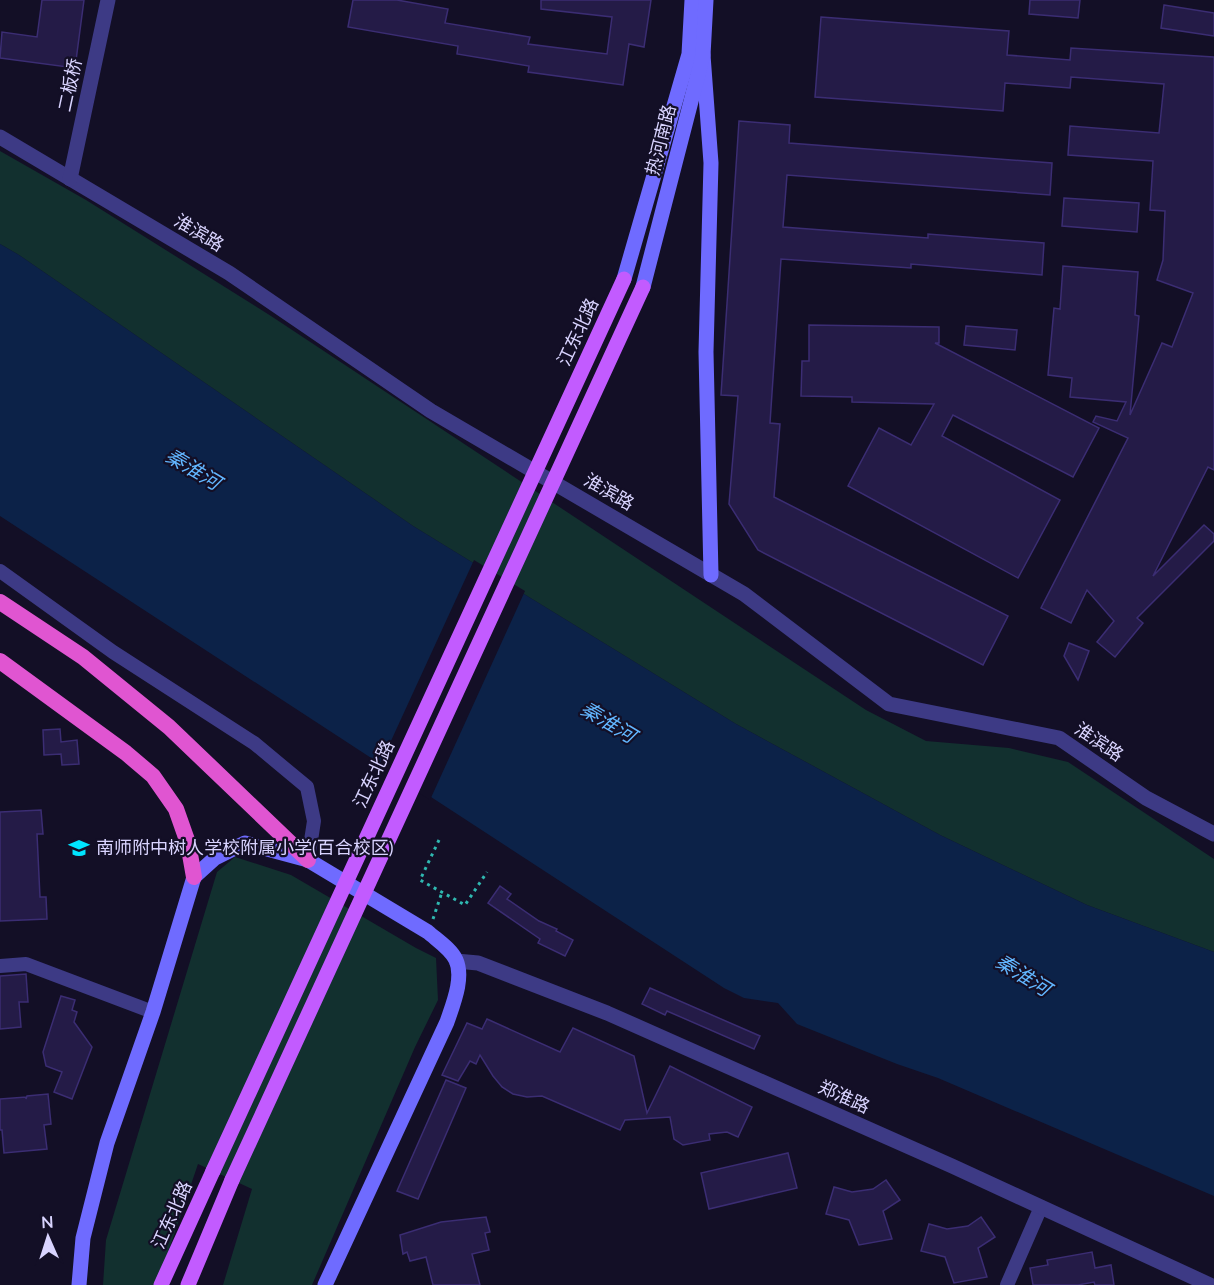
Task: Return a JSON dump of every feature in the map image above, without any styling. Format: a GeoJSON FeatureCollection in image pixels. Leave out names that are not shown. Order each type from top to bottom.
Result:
{"type":"FeatureCollection","features":[{"type":"Feature","properties":{"kind":"highway"},"geometry":{"type":"LineString","coordinates":[[0,602],[83,657],[169,727],[308,860]]}},
{"type":"Feature","properties":{"kind":"highway"},"geometry":{"type":"LineString","coordinates":[[0,661],[126,753],[153,776],[176,809],[188,843],[194,878]]}},
{"type":"Feature","properties":{"kind":"main road","name":"热河南路"},"geometry":{"type":"LineString","coordinates":[[624,279],[689,54],[692,0]]}},
{"type":"Feature","properties":{"kind":"main road","name":"热河南路"},"geometry":{"type":"LineString","coordinates":[[188,1285],[232,1180],[644,287],[703,55],[706,0]]}},
{"type":"Feature","properties":{"kind":"main road"},"geometry":{"type":"LineString","coordinates":[[703,55],[711,164],[705,352],[711,575]]}},
{"type":"Feature","properties":{"kind":"main road","name":"江东北路"},"geometry":{"type":"LineString","coordinates":[[161,1285],[624,279]]}},
{"type":"Feature","properties":{"kind":"main road"},"geometry":{"type":"LineString","coordinates":[[80,1285],[83,1238],[107,1143],[153,1012],[194,878],[215,858],[245,843],[308,860],[428,932],[445,947],[456,961],[458,989],[447,1022],[325,1285]]}},
{"type":"Feature","properties":{"kind":"street","name":"二板桥"},"geometry":{"type":"LineString","coordinates":[[70,179],[108,0]]}},
{"type":"Feature","properties":{"kind":"street","name":"淮滨路"},"geometry":{"type":"LineString","coordinates":[[0,137],[229,273],[431,411],[744,594],[889,704],[1059,738],[1146,798],[1214,834]]}},
{"type":"Feature","properties":{"kind":"street"},"geometry":{"type":"LineString","coordinates":[[0,572],[113,652],[254,744],[307,787],[314,821],[308,860]]}},
{"type":"Feature","properties":{"kind":"street","name":"郑淮路"},"geometry":{"type":"LineString","coordinates":[[456,961],[478,963],[607,1013],[1210,1285]]}},
{"type":"Feature","properties":{"kind":"street"},"geometry":{"type":"LineString","coordinates":[[0,966],[26,964],[153,1012]]}},
{"type":"Feature","properties":{"kind":"street"},"geometry":{"type":"LineString","coordinates":[[1007,1285],[1041,1207]]}},
{"type":"Feature","properties":{"kind":"path"},"geometry":{"type":"LineString","coordinates":[[439,840],[420,880],[465,905],[487,872]]}},
{"type":"Feature","properties":{"kind":"path"},"geometry":{"type":"LineString","coordinates":[[428,932],[442,892]]}},
{"type":"Feature","properties":{"kind":"green space"},"geometry":{"type":"Polygon","coordinates":[[[0,151],[86,200],[271,316],[866,710],[926,741],[1009,748],[1068,762],[1214,859],[1214,952],[1087,905],[940,835],[736,724],[413,526],[0,244],[0,151]]]}},
{"type":"Feature","properties":{"kind":"green space"},"geometry":{"type":"Polygon","coordinates":[[[235,857],[291,875],[436,958],[438,1000],[415,1047],[312,1285],[223,1285],[252,1189],[198,1164],[156,1285],[103,1285],[106,1240],[217,872],[235,857]]]}},
{"type":"Feature","properties":{"kind":"water","name":"秦淮河"},"geometry":{"type":"Polygon","coordinates":[[[0,244],[413,526],[736,724],[940,835],[1087,905],[1214,952],[1214,1196],[938,1078],[797,1024],[778,1003],[744,998],[724,988],[0,516],[0,244]]]}},
{"type":"Feature","properties":{"kind":"pier"},"geometry":{"type":"Polygon","coordinates":[[[474,560],[525,591],[430,800],[379,767],[474,560]]]}},
{"type":"Feature","properties":{"kind":"building"},"geometry":{"type":"Polygon","coordinates":[[[42,0],[84,0],[75,68],[0,58],[2,32],[37,37],[42,0]]]}},
{"type":"Feature","properties":{"kind":"building"},"geometry":{"type":"Polygon","coordinates":[[[353,0],[397,0],[448,9],[445,23],[530,37],[528,44],[607,54],[612,17],[541,9],[541,0],[651,0],[644,47],[629,44],[623,85],[528,72],[529,66],[457,54],[458,46],[348,27],[353,0]]]}},
{"type":"Feature","properties":{"kind":"building"},"geometry":{"type":"Polygon","coordinates":[[[1030,0],[1080,0],[1078,18],[1029,14],[1030,0]]]}},
{"type":"Feature","properties":{"kind":"building"},"geometry":{"type":"Polygon","coordinates":[[[1164,5],[1214,13],[1214,36],[1161,28],[1164,5]]]}},
{"type":"Feature","properties":{"kind":"building"},"geometry":{"type":"Polygon","coordinates":[[[821,17],[1009,31],[1007,55],[1070,60],[1071,48],[1214,57],[1214,470],[1208,467],[1153,576],[1204,525],[1214,534],[1214,541],[1137,618],[1143,623],[1115,657],[1097,642],[1114,621],[1087,590],[1071,623],[1041,608],[1128,438],[1093,422],[1096,416],[1117,421],[1126,402],[1070,397],[1072,378],[1048,375],[1054,308],[1060,309],[1063,266],[1138,272],[1135,315],[1139,316],[1130,415],[1162,343],[1172,347],[1193,293],[1157,280],[1163,260],[1165,211],[1150,210],[1153,161],[1068,155],[1070,126],[1159,133],[1164,84],[1071,77],[1070,88],[1005,83],[1003,111],[815,97],[821,17]]]}},
{"type":"Feature","properties":{"kind":"building"},"geometry":{"type":"Polygon","coordinates":[[[739,121],[790,125],[789,143],[1052,163],[1050,195],[787,175],[783,227],[928,238],[928,234],[1044,243],[1042,275],[911,264],[911,268],[781,259],[770,423],[780,424],[774,497],[1008,616],[983,665],[758,550],[729,504],[738,396],[721,395],[739,121]]]}},
{"type":"Feature","properties":{"kind":"building"},"geometry":{"type":"Polygon","coordinates":[[[1064,198],[1139,203],[1137,232],[1062,226],[1064,198]]]}},
{"type":"Feature","properties":{"kind":"building"},"geometry":{"type":"Polygon","coordinates":[[[809,325],[939,327],[939,343],[935,343],[1099,428],[1073,477],[953,415],[942,436],[1060,500],[1018,578],[848,486],[879,428],[911,445],[934,404],[852,402],[852,397],[801,396],[802,361],[809,361],[809,325]]]}},
{"type":"Feature","properties":{"kind":"building"},"geometry":{"type":"Polygon","coordinates":[[[966,326],[1017,330],[1015,350],[964,345],[966,326]]]}},
{"type":"Feature","properties":{"kind":"building"},"geometry":{"type":"Polygon","coordinates":[[[1069,643],[1089,651],[1078,680],[1064,656],[1069,643]]]}},
{"type":"Feature","properties":{"kind":"building"},"geometry":{"type":"Polygon","coordinates":[[[60,729],[61,742],[77,740],[79,764],[62,765],[61,754],[44,755],[43,730],[60,729]]]}},
{"type":"Feature","properties":{"kind":"building"},"geometry":{"type":"Polygon","coordinates":[[[41,810],[43,834],[37,834],[40,897],[46,897],[47,919],[0,921],[0,812],[41,810]]]}},
{"type":"Feature","properties":{"kind":"building"},"geometry":{"type":"Polygon","coordinates":[[[500,886],[511,894],[507,899],[539,921],[573,940],[565,956],[538,943],[540,939],[488,903],[500,886]]]}},
{"type":"Feature","properties":{"kind":"building"},"geometry":{"type":"Polygon","coordinates":[[[26,974],[28,1002],[19,1002],[21,1027],[0,1029],[0,976],[26,974]]]}},
{"type":"Feature","properties":{"kind":"building"},"geometry":{"type":"Polygon","coordinates":[[[650,988],[760,1036],[754,1049],[667,1011],[665,1015],[642,1004],[650,988]]]}},
{"type":"Feature","properties":{"kind":"building"},"geometry":{"type":"Polygon","coordinates":[[[61,996],[75,1000],[72,1010],[77,1012],[74,1022],[92,1047],[72,1099],[54,1092],[62,1072],[46,1066],[43,1052],[61,996]]]}},
{"type":"Feature","properties":{"kind":"building"},"geometry":{"type":"Polygon","coordinates":[[[487,1019],[560,1052],[573,1028],[634,1056],[647,1113],[670,1066],[752,1107],[738,1137],[727,1132],[709,1134],[710,1140],[683,1145],[674,1139],[670,1117],[625,1120],[620,1130],[542,1096],[527,1097],[513,1094],[502,1087],[480,1055],[476,1064],[470,1061],[458,1081],[442,1075],[467,1023],[482,1029],[487,1019]]]}},
{"type":"Feature","properties":{"kind":"building"},"geometry":{"type":"Polygon","coordinates":[[[446,1080],[466,1088],[418,1199],[397,1191],[446,1080]]]}},
{"type":"Feature","properties":{"kind":"building"},"geometry":{"type":"Polygon","coordinates":[[[48,1094],[51,1124],[44,1125],[47,1149],[4,1153],[2,1130],[0,1130],[0,1099],[26,1097],[26,1099],[27,1096],[48,1094]]]}},
{"type":"Feature","properties":{"kind":"building"},"geometry":{"type":"Polygon","coordinates":[[[788,1153],[797,1188],[709,1209],[701,1173],[788,1153]]]}},
{"type":"Feature","properties":{"kind":"building"},"geometry":{"type":"Polygon","coordinates":[[[886,1180],[900,1200],[883,1211],[892,1239],[859,1245],[849,1220],[826,1214],[834,1187],[852,1192],[873,1189],[886,1180]]]}},
{"type":"Feature","properties":{"kind":"building"},"geometry":{"type":"Polygon","coordinates":[[[486,1217],[490,1232],[485,1233],[489,1250],[472,1254],[480,1285],[433,1285],[426,1257],[410,1261],[407,1252],[403,1254],[400,1235],[441,1222],[486,1217]]]}},
{"type":"Feature","properties":{"kind":"building"},"geometry":{"type":"Polygon","coordinates":[[[981,1217],[995,1237],[978,1248],[987,1277],[954,1283],[945,1257],[921,1251],[929,1224],[947,1229],[968,1226],[981,1217]]]}},
{"type":"Feature","properties":{"kind":"building"},"geometry":{"type":"Polygon","coordinates":[[[1092,1252],[1095,1268],[1111,1265],[1114,1285],[1095,1285],[1094,1282],[1078,1285],[1033,1285],[1030,1268],[1048,1265],[1047,1260],[1092,1252]]]}},
{"type":"Feature","properties":{"kind":"place","name":"南师附中树人学校附属小学(百合校区)"},"geometry":{"type":"Point","coordinates":[79,848]}}]}
